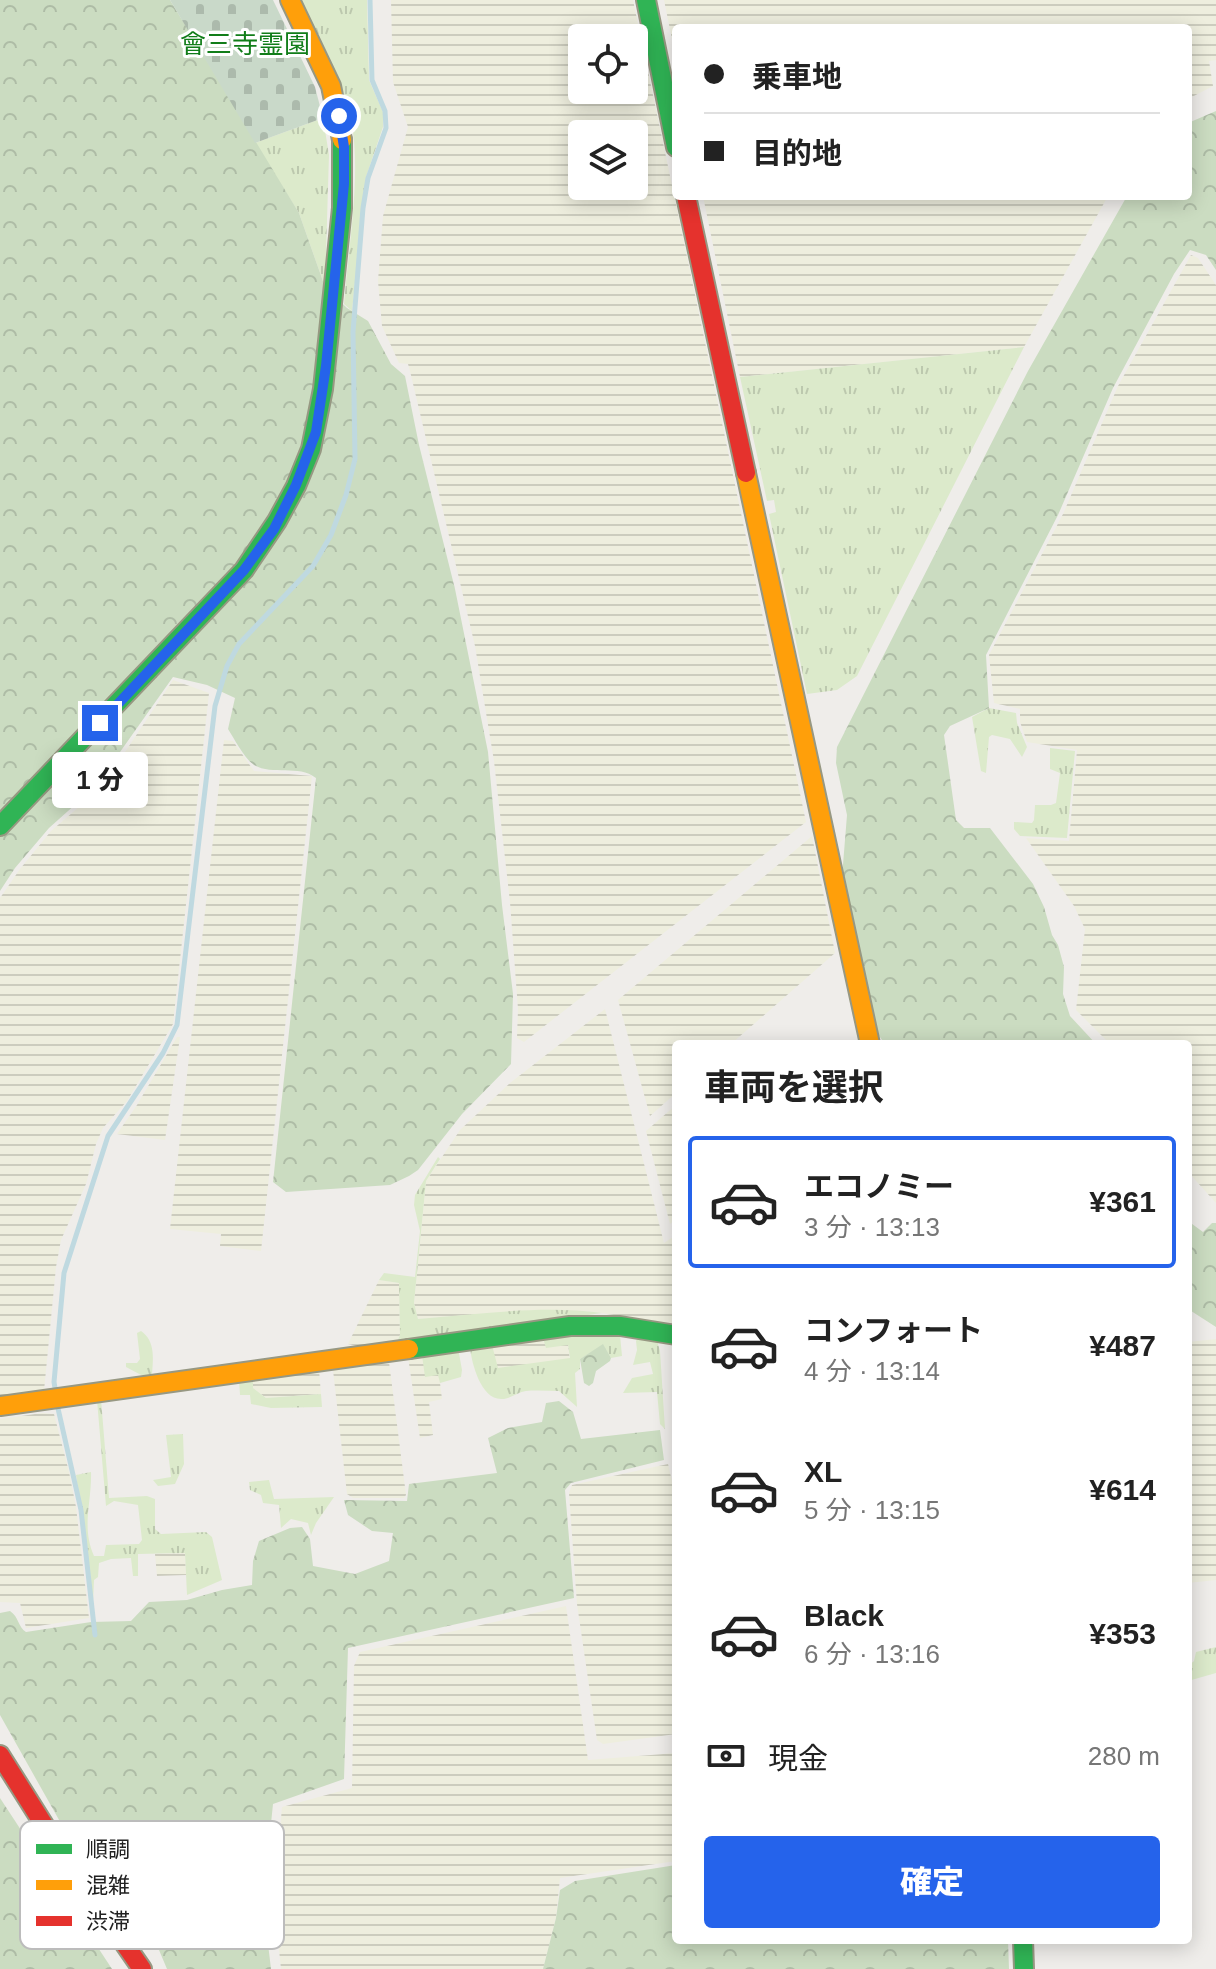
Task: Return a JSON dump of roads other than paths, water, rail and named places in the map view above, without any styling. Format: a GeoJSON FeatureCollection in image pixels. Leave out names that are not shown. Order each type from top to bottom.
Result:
{"type":"FeatureCollection","features":[{"type":"Feature","properties":{"kind":"street"},"geometry":{"type":"LineString","coordinates":[[0,826],[244,570],[274,529],[296,485],[316,432],[326,366],[344,147],[331,84],[290,0]]}},
{"type":"Feature","properties":{"kind":"street"},"geometry":{"type":"LineString","coordinates":[[646,0],[672,127]]}},
{"type":"Feature","properties":{"kind":"street"},"geometry":{"type":"LineString","coordinates":[[687,200],[869,1040]]}},
{"type":"Feature","properties":{"kind":"street"},"geometry":{"type":"LineString","coordinates":[[0,1406],[570,1326],[620,1326],[672,1334]]}},
{"type":"Feature","properties":{"kind":"street"},"geometry":{"type":"LineString","coordinates":[[0,1755],[42,1821]]}},
{"type":"Feature","properties":{"kind":"street"},"geometry":{"type":"LineString","coordinates":[[1023,1944],[1024,1969]]}},
{"type":"Feature","properties":{"kind":"street"},"geometry":{"type":"LineString","coordinates":[[128,1949],[142,1969]]}},
{"type":"Feature","properties":{"kind":"waterway"},"geometry":{"type":"LineString","coordinates":[[56,1394],[54,1382],[64,1273],[108,1136],[163,1053],[177,1025],[215,706],[227,666],[239,644],[313,566],[331,535],[355,459],[353,332],[363,208],[368,178],[386,128],[385,111],[372,80],[370,0]]}},
{"type":"Feature","properties":{"kind":"waterway"},"geometry":{"type":"LineString","coordinates":[[57,1404],[81,1510],[95,1635]]}},
{"type":"Feature","properties":{"kind":"park label","name":"會三寺霊園"},"geometry":{"type":"Point","coordinates":[245,44]}}]}
